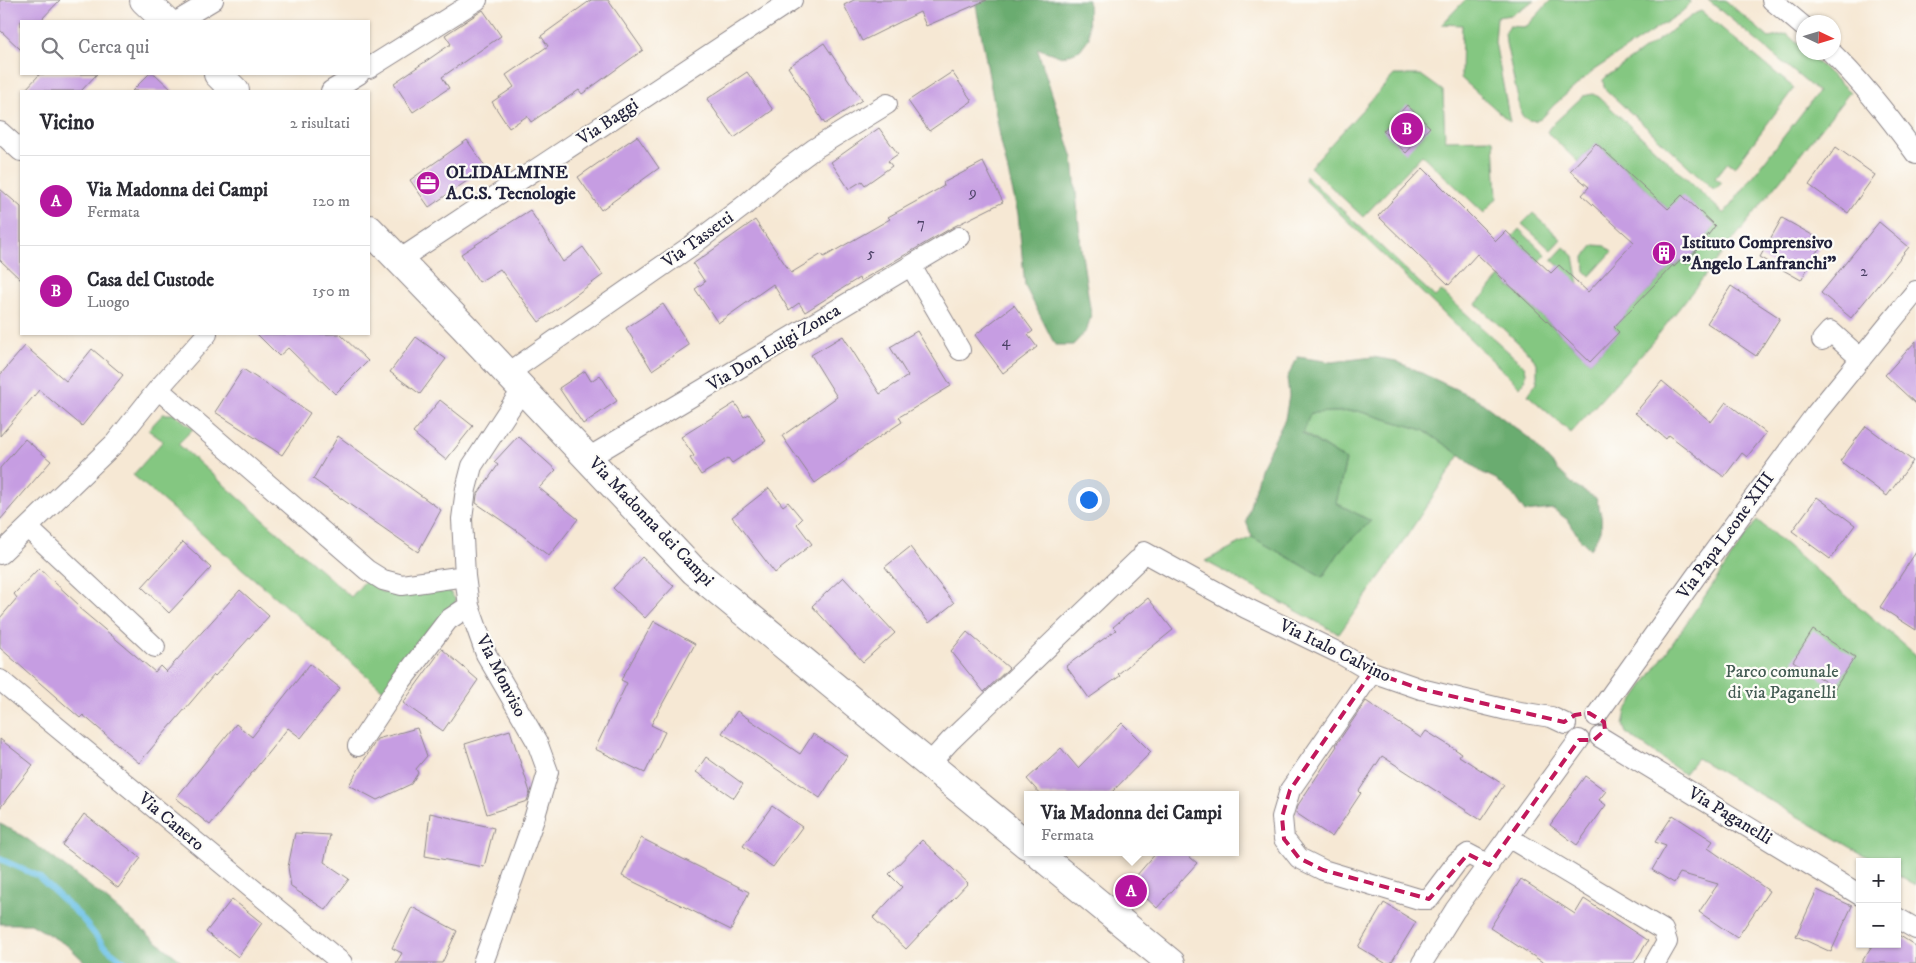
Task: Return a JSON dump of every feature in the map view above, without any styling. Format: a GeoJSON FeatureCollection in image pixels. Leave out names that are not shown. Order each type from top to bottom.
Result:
{"type":"FeatureCollection","features":[{"type":"Feature","properties":{"kind":"street"},"geometry":{"type":"LineString","coordinates":[[144,0],[165,20]]}},
{"type":"Feature","properties":{"kind":"street"},"geometry":{"type":"LineString","coordinates":[[370,67],[477,0]]}},
{"type":"Feature","properties":{"kind":"street","name":"Via Baggi"},"geometry":{"type":"LineString","coordinates":[[399,260],[792,0]]}},
{"type":"Feature","properties":{"kind":"street"},"geometry":{"type":"LineString","coordinates":[[1772,0],[1796,20]]}},
{"type":"Feature","properties":{"kind":"street"},"geometry":{"type":"LineString","coordinates":[[180,20],[208,1]]}},
{"type":"Feature","properties":{"kind":"street"},"geometry":{"type":"LineString","coordinates":[[1839,60],[1893,122],[1916,154]]}},
{"type":"Feature","properties":{"kind":"street"},"geometry":{"type":"LineString","coordinates":[[219,75],[234,90]]}},
{"type":"Feature","properties":{"kind":"street"},"geometry":{"type":"LineString","coordinates":[[333,90],[357,75]]}},
{"type":"Feature","properties":{"kind":"street","name":"Via Tassetti"},"geometry":{"type":"LineString","coordinates":[[515,383],[745,205],[783,172],[814,149],[887,104]]}},
{"type":"Feature","properties":{"kind":"street"},"geometry":{"type":"LineString","coordinates":[[0,132],[20,150]]}},
{"type":"Feature","properties":{"kind":"street","name":"Via Madonna dei Campi"},"geometry":{"type":"LineString","coordinates":[[370,230],[694,571],[1024,843]]}},
{"type":"Feature","properties":{"kind":"street","name":"Via Don Luigi Zonca"},"geometry":{"type":"LineString","coordinates":[[588,458],[959,237]]}},
{"type":"Feature","properties":{"kind":"street"},"geometry":{"type":"LineString","coordinates":[[911,266],[960,350]]}},
{"type":"Feature","properties":{"kind":"street","name":"Via Papa Leone XIII"},"geometry":{"type":"LineString","coordinates":[[1596,716],[1815,415],[1916,291]]}},
{"type":"Feature","properties":{"kind":"street"},"geometry":{"type":"LineString","coordinates":[[1822,340],[1830,331],[1861,359]]}},
{"type":"Feature","properties":{"kind":"street"},"geometry":{"type":"LineString","coordinates":[[0,554],[115,443],[158,389],[206,335]]}},
{"type":"Feature","properties":{"kind":"street","name":"Via Monviso"},"geometry":{"type":"LineString","coordinates":[[483,963],[534,819],[548,772],[537,742],[486,654],[469,606],[465,576],[462,519],[472,466],[514,402],[515,383]]}},
{"type":"Feature","properties":{"kind":"street"},"geometry":{"type":"LineString","coordinates":[[158,389],[367,570],[383,580],[402,584],[465,576]]}},
{"type":"Feature","properties":{"kind":"street"},"geometry":{"type":"LineString","coordinates":[[28,528],[155,647]]}},
{"type":"Feature","properties":{"kind":"street","name":"Via Italo Calvino"},"geometry":{"type":"LineString","coordinates":[[929,764],[950,741],[1142,556],[1341,654],[1372,672],[1421,689],[1507,710],[1551,717],[1566,724]]}},
{"type":"Feature","properties":{"kind":"street"},"geometry":{"type":"LineString","coordinates":[[358,746],[399,684],[448,620],[469,606]]}},
{"type":"Feature","properties":{"kind":"street"},"geometry":{"type":"LineString","coordinates":[[1372,672],[1290,790],[1282,817],[1284,839],[1299,858],[1323,870],[1419,899],[1429,899],[1457,862],[1468,854],[1489,865]]}},
{"type":"Feature","properties":{"kind":"street","name":"Via Canero"},"geometry":{"type":"LineString","coordinates":[[0,680],[342,963]]}},
{"type":"Feature","properties":{"kind":"street"},"geometry":{"type":"LineString","coordinates":[[1589,714],[1596,716],[1604,722],[1605,730],[1600,737],[1586,741],[1579,740],[1568,733],[1566,724],[1575,715],[1589,714]]}},
{"type":"Feature","properties":{"kind":"street","name":"Via Paganelli"},"geometry":{"type":"LineString","coordinates":[[1600,737],[1856,893]]}},
{"type":"Feature","properties":{"kind":"street"},"geometry":{"type":"LineString","coordinates":[[1422,963],[1455,910],[1579,740]]}},
{"type":"Feature","properties":{"kind":"street"},"geometry":{"type":"LineString","coordinates":[[1508,837],[1663,930],[1667,942],[1655,963]]}},
{"type":"Feature","properties":{"kind":"street"},"geometry":{"type":"LineString","coordinates":[[1041,856],[1171,963]]}},
{"type":"Feature","properties":{"kind":"street"},"geometry":{"type":"LineString","coordinates":[[1901,920],[1916,929]]}},
{"type":"Feature","properties":{"kind":"highlighted area"},"geometry":{"type":"Polygon","coordinates":[[[1372,672],[1421,689],[1564,722],[1575,715],[1589,713],[1604,722],[1605,730],[1594,740],[1579,740],[1489,865],[1468,854],[1429,899],[1323,870],[1299,858],[1284,839],[1282,817],[1290,790],[1372,672]]]}},
{"type":"Feature","properties":{"kind":"green space"},"geometry":{"type":"Polygon","coordinates":[[[975,0],[1088,0],[1089,38],[1080,50],[1062,57],[1037,48],[1073,158],[1081,248],[1091,314],[1087,330],[1073,345],[1055,345],[1025,286],[1018,214],[1001,142],[975,0]]]}},
{"type":"Feature","properties":{"kind":"green space"},"geometry":{"type":"Polygon","coordinates":[[[1465,0],[1535,0],[1511,15],[1497,17],[1495,42],[1510,122],[1461,78],[1462,25],[1442,24],[1465,0]]]}},
{"type":"Feature","properties":{"kind":"green space"},"geometry":{"type":"Polygon","coordinates":[[[1551,0],[1689,0],[1690,2],[1679,14],[1594,70],[1541,119],[1530,120],[1524,118],[1521,113],[1505,32],[1509,26],[1523,27],[1528,25],[1551,0]]]}},
{"type":"Feature","properties":{"kind":"green space"},"geometry":{"type":"Polygon","coordinates":[[[1708,0],[1725,0],[1769,38],[1787,34],[1796,42],[1796,60],[1815,60],[1850,92],[1654,340],[1571,433],[1528,395],[1537,382],[1537,363],[1524,348],[1476,304],[1500,277],[1590,362],[1619,332],[1614,327],[1673,265],[1675,267],[1681,260],[1686,264],[1715,226],[1668,209],[1596,143],[1578,162],[1547,132],[1550,127],[1583,96],[1593,94],[1599,97],[1724,214],[1818,92],[1708,0]]]}},
{"type":"Feature","properties":{"kind":"green space"},"geometry":{"type":"Polygon","coordinates":[[[1701,11],[1794,88],[1735,167],[1728,162],[1715,178],[1722,183],[1715,189],[1606,90],[1603,80],[1701,11]]]}},
{"type":"Feature","properties":{"kind":"green space"},"geometry":{"type":"Polygon","coordinates":[[[1394,75],[1421,75],[1443,91],[1445,140],[1491,139],[1494,141],[1497,198],[1484,213],[1422,155],[1363,217],[1310,167],[1394,75]]]}},
{"type":"Feature","properties":{"kind":"green space"},"geometry":{"type":"Polygon","coordinates":[[[1306,176],[1435,297],[1441,291],[1523,365],[1526,373],[1520,387],[1305,180],[1306,176]]]}},
{"type":"Feature","properties":{"kind":"green space"},"geometry":{"type":"Polygon","coordinates":[[[1533,213],[1561,239],[1551,250],[1522,224],[1533,213]]]}},
{"type":"Feature","properties":{"kind":"green space"},"geometry":{"type":"Polygon","coordinates":[[[1519,229],[1546,255],[1539,262],[1512,237],[1519,229]]]}},
{"type":"Feature","properties":{"kind":"green space"},"geometry":{"type":"Polygon","coordinates":[[[1594,245],[1606,246],[1612,252],[1590,276],[1585,271],[1584,257],[1594,245]]]}},
{"type":"Feature","properties":{"kind":"green space"},"geometry":{"type":"Polygon","coordinates":[[[1564,247],[1574,256],[1579,284],[1552,260],[1564,247]]]}},
{"type":"Feature","properties":{"kind":"green space"},"geometry":{"type":"Polygon","coordinates":[[[1298,357],[1332,362],[1373,357],[1396,361],[1477,399],[1529,438],[1576,487],[1596,498],[1601,524],[1598,535],[1590,549],[1579,538],[1569,521],[1553,509],[1525,512],[1513,495],[1496,479],[1481,472],[1423,430],[1358,411],[1311,413],[1302,433],[1346,460],[1336,503],[1371,521],[1342,548],[1323,577],[1252,537],[1246,521],[1260,469],[1285,419],[1289,396],[1287,378],[1298,357]]]}},
{"type":"Feature","properties":{"kind":"green space"},"geometry":{"type":"Polygon","coordinates":[[[1358,411],[1423,430],[1460,455],[1384,571],[1339,634],[1205,561],[1252,537],[1323,577],[1342,548],[1371,521],[1336,503],[1346,460],[1302,432],[1311,413],[1358,411]]]}},
{"type":"Feature","properties":{"kind":"green space"},"geometry":{"type":"Polygon","coordinates":[[[163,414],[175,414],[193,429],[178,444],[351,597],[366,580],[382,592],[404,595],[446,587],[456,600],[452,610],[388,694],[133,475],[163,441],[148,430],[163,414]]]}},
{"type":"Feature","properties":{"kind":"green space","name":"Parco comunale di via Paganelli"},"geometry":{"type":"Polygon","coordinates":[[[1757,520],[1916,655],[1916,885],[1901,876],[1901,858],[1869,858],[1697,758],[1684,774],[1626,733],[1623,725],[1626,711],[1757,520]]]}},
{"type":"Feature","properties":{"kind":"green space"},"geometry":{"type":"Polygon","coordinates":[[[0,824],[24,837],[46,853],[184,963],[86,963],[68,946],[31,924],[0,924],[0,824]]]}},
{"type":"Feature","properties":{"kind":"building"},"geometry":{"type":"Polygon","coordinates":[[[0,0],[60,0],[41,20],[20,20],[20,49],[0,30],[0,0]]]}},
{"type":"Feature","properties":{"kind":"building"},"geometry":{"type":"Polygon","coordinates":[[[591,0],[608,0],[643,50],[582,94],[579,90],[531,122],[527,116],[509,128],[492,102],[514,87],[506,75],[548,46],[541,36],[591,0]]]}},
{"type":"Feature","properties":{"kind":"building"},"geometry":{"type":"Polygon","coordinates":[[[854,0],[987,0],[926,26],[920,12],[862,41],[844,5],[854,0]]]}},
{"type":"Feature","properties":{"kind":"building"},"geometry":{"type":"Polygon","coordinates":[[[483,10],[501,36],[442,77],[449,88],[413,112],[394,83],[451,44],[445,35],[483,10]]]}},
{"type":"Feature","properties":{"kind":"building"},"geometry":{"type":"Polygon","coordinates":[[[824,43],[862,100],[825,124],[788,67],[824,43]]]}},
{"type":"Feature","properties":{"kind":"building"},"geometry":{"type":"Polygon","coordinates":[[[747,72],[773,110],[734,138],[707,99],[747,72]]]}},
{"type":"Feature","properties":{"kind":"building"},"geometry":{"type":"Polygon","coordinates":[[[952,72],[972,101],[929,131],[908,101],[952,72]]]}},
{"type":"Feature","properties":{"kind":"building"},"geometry":{"type":"Polygon","coordinates":[[[39,75],[96,75],[82,90],[25,90],[39,75]]]}},
{"type":"Feature","properties":{"kind":"building"},"geometry":{"type":"Polygon","coordinates":[[[148,75],[156,75],[172,90],[133,90],[148,75]]]}},
{"type":"Feature","properties":{"kind":"building"},"geometry":{"type":"Polygon","coordinates":[[[1407,105],[1430,127],[1406,153],[1383,131],[1407,105]]]}},
{"type":"Feature","properties":{"kind":"building"},"geometry":{"type":"Polygon","coordinates":[[[879,128],[898,154],[888,161],[892,166],[865,185],[862,181],[849,189],[831,162],[879,128]]]}},
{"type":"Feature","properties":{"kind":"building"},"geometry":{"type":"Polygon","coordinates":[[[637,136],[659,168],[601,210],[578,177],[637,136]]]}},
{"type":"Feature","properties":{"kind":"building"},"geometry":{"type":"Polygon","coordinates":[[[467,140],[486,168],[429,207],[410,180],[467,140]]]}},
{"type":"Feature","properties":{"kind":"building","name":"Istituto Comprensivo \"Angelo Lanfranchi\""},"geometry":{"type":"Polygon","coordinates":[[[1596,143],[1668,209],[1682,195],[1715,226],[1686,264],[1681,260],[1674,267],[1673,265],[1614,327],[1619,332],[1590,362],[1477,254],[1449,285],[1378,216],[1423,168],[1496,241],[1506,231],[1551,273],[1559,265],[1588,292],[1634,242],[1582,195],[1589,187],[1570,171],[1596,143]]]}},
{"type":"Feature","properties":{"kind":"building"},"geometry":{"type":"Polygon","coordinates":[[[1836,147],[1875,175],[1848,213],[1809,185],[1836,147]]]}},
{"type":"Feature","properties":{"kind":"building"},"geometry":{"type":"Polygon","coordinates":[[[983,162],[1003,202],[953,227],[860,281],[859,278],[805,312],[799,303],[789,310],[773,284],[718,323],[695,289],[705,282],[693,264],[755,220],[791,273],[822,254],[824,257],[890,219],[888,217],[944,186],[943,183],[983,162]]]}},
{"type":"Feature","properties":{"kind":"building"},"geometry":{"type":"Polygon","coordinates":[[[0,189],[20,206],[20,279],[0,260],[0,189]]]}},
{"type":"Feature","properties":{"kind":"building"},"geometry":{"type":"Polygon","coordinates":[[[530,210],[563,262],[583,247],[603,275],[539,322],[500,269],[479,282],[461,254],[530,210]]]}},
{"type":"Feature","properties":{"kind":"building"},"geometry":{"type":"Polygon","coordinates":[[[1782,218],[1823,241],[1801,280],[1760,257],[1782,218]]]}},
{"type":"Feature","properties":{"kind":"building"},"geometry":{"type":"Polygon","coordinates":[[[1879,222],[1909,247],[1851,318],[1821,293],[1879,222]]]}},
{"type":"Feature","properties":{"kind":"building"},"geometry":{"type":"Polygon","coordinates":[[[1731,286],[1780,318],[1756,356],[1707,323],[1731,286]]]}},
{"type":"Feature","properties":{"kind":"building"},"geometry":{"type":"Polygon","coordinates":[[[663,304],[689,345],[652,370],[626,328],[663,304]]]}},
{"type":"Feature","properties":{"kind":"building"},"geometry":{"type":"Polygon","coordinates":[[[1014,305],[1033,331],[1028,335],[1037,347],[1003,373],[975,335],[1014,305]]]}},
{"type":"Feature","properties":{"kind":"building"},"geometry":{"type":"Polygon","coordinates":[[[917,331],[951,386],[899,417],[902,422],[846,459],[815,483],[782,436],[837,397],[811,355],[843,336],[880,394],[908,376],[890,347],[917,331]]]}},
{"type":"Feature","properties":{"kind":"building"},"geometry":{"type":"Polygon","coordinates":[[[258,335],[341,335],[368,361],[335,394],[288,348],[279,356],[258,335]]]}},
{"type":"Feature","properties":{"kind":"building"},"geometry":{"type":"Polygon","coordinates":[[[416,337],[446,359],[420,394],[390,372],[416,337]]]}},
{"type":"Feature","properties":{"kind":"building"},"geometry":{"type":"Polygon","coordinates":[[[1916,341],[1916,404],[1885,375],[1916,341]]]}},
{"type":"Feature","properties":{"kind":"building"},"geometry":{"type":"Polygon","coordinates":[[[25,346],[66,381],[92,349],[123,375],[82,426],[39,390],[0,436],[0,375],[25,346]]]}},
{"type":"Feature","properties":{"kind":"building"},"geometry":{"type":"Polygon","coordinates":[[[243,369],[310,413],[282,455],[215,412],[243,369]]]}},
{"type":"Feature","properties":{"kind":"building"},"geometry":{"type":"Polygon","coordinates":[[[585,371],[591,381],[600,375],[617,401],[583,424],[559,388],[585,371]]]}},
{"type":"Feature","properties":{"kind":"building"},"geometry":{"type":"Polygon","coordinates":[[[1662,381],[1711,422],[1726,402],[1766,433],[1747,457],[1742,453],[1724,477],[1669,435],[1666,439],[1635,413],[1662,381]]]}},
{"type":"Feature","properties":{"kind":"building"},"geometry":{"type":"Polygon","coordinates":[[[440,400],[473,426],[446,460],[413,433],[440,400]]]}},
{"type":"Feature","properties":{"kind":"building"},"geometry":{"type":"Polygon","coordinates":[[[735,403],[744,417],[749,414],[766,441],[732,463],[728,458],[701,475],[690,458],[694,456],[681,437],[735,403]]]}},
{"type":"Feature","properties":{"kind":"building"},"geometry":{"type":"Polygon","coordinates":[[[1866,426],[1913,461],[1887,496],[1840,461],[1866,426]]]}},
{"type":"Feature","properties":{"kind":"building"},"geometry":{"type":"Polygon","coordinates":[[[338,436],[441,510],[418,552],[313,479],[338,436]]]}},
{"type":"Feature","properties":{"kind":"building"},"geometry":{"type":"Polygon","coordinates":[[[518,436],[556,470],[539,488],[578,519],[549,556],[476,503],[477,495],[498,465],[494,462],[518,436]]]}},
{"type":"Feature","properties":{"kind":"building"},"geometry":{"type":"Polygon","coordinates":[[[25,439],[51,461],[0,520],[0,468],[25,439]]]}},
{"type":"Feature","properties":{"kind":"building"},"geometry":{"type":"Polygon","coordinates":[[[769,488],[783,506],[788,502],[802,519],[797,524],[812,544],[775,573],[732,517],[769,488]]]}},
{"type":"Feature","properties":{"kind":"building"},"geometry":{"type":"Polygon","coordinates":[[[1817,497],[1855,525],[1830,559],[1792,531],[1817,497]]]}},
{"type":"Feature","properties":{"kind":"building"},"geometry":{"type":"Polygon","coordinates":[[[183,542],[211,568],[169,613],[142,587],[183,542]]]}},
{"type":"Feature","properties":{"kind":"building"},"geometry":{"type":"Polygon","coordinates":[[[910,547],[954,603],[929,623],[885,567],[910,547]]]}},
{"type":"Feature","properties":{"kind":"building"},"geometry":{"type":"Polygon","coordinates":[[[1916,552],[1916,630],[1880,607],[1916,552]]]}},
{"type":"Feature","properties":{"kind":"building"},"geometry":{"type":"Polygon","coordinates":[[[642,557],[674,586],[645,618],[613,588],[642,557]]]}},
{"type":"Feature","properties":{"kind":"building"},"geometry":{"type":"Polygon","coordinates":[[[39,568],[80,606],[79,608],[155,672],[160,666],[166,672],[240,590],[269,616],[214,675],[139,763],[83,715],[80,718],[0,648],[0,618],[17,598],[14,594],[39,568]]]}},
{"type":"Feature","properties":{"kind":"building"},"geometry":{"type":"Polygon","coordinates":[[[843,577],[895,633],[863,662],[812,606],[843,577]]]}},
{"type":"Feature","properties":{"kind":"building"},"geometry":{"type":"Polygon","coordinates":[[[1148,598],[1173,630],[1118,674],[1120,676],[1089,698],[1066,666],[1116,630],[1113,627],[1148,598]]]}},
{"type":"Feature","properties":{"kind":"building"},"geometry":{"type":"Polygon","coordinates":[[[654,621],[695,644],[651,725],[665,732],[645,773],[595,749],[627,683],[621,680],[654,621]]]}},
{"type":"Feature","properties":{"kind":"building"},"geometry":{"type":"Polygon","coordinates":[[[1813,630],[1855,657],[1835,688],[1793,661],[1813,630]]]}},
{"type":"Feature","properties":{"kind":"building"},"geometry":{"type":"Polygon","coordinates":[[[967,632],[1009,668],[984,692],[951,651],[967,632]]]}},
{"type":"Feature","properties":{"kind":"building"},"geometry":{"type":"Polygon","coordinates":[[[442,649],[478,680],[443,731],[403,703],[442,649]]]}},
{"type":"Feature","properties":{"kind":"building"},"geometry":{"type":"Polygon","coordinates":[[[310,664],[340,688],[301,738],[288,728],[210,825],[176,798],[236,724],[252,737],[310,664]]]}},
{"type":"Feature","properties":{"kind":"building"},"geometry":{"type":"Polygon","coordinates":[[[1366,701],[1421,738],[1426,731],[1461,753],[1459,756],[1504,785],[1481,820],[1382,756],[1359,791],[1361,793],[1332,837],[1296,813],[1298,805],[1366,701]]]}},
{"type":"Feature","properties":{"kind":"building"},"geometry":{"type":"Polygon","coordinates":[[[737,711],[800,754],[813,734],[847,756],[820,798],[722,733],[737,711]]]}},
{"type":"Feature","properties":{"kind":"building"},"geometry":{"type":"Polygon","coordinates":[[[1122,723],[1151,752],[1113,791],[1038,791],[1027,779],[1061,748],[1078,768],[1122,723]]]}},
{"type":"Feature","properties":{"kind":"building"},"geometry":{"type":"Polygon","coordinates":[[[417,728],[427,756],[416,769],[418,773],[411,784],[377,800],[349,785],[377,739],[417,728]]]}},
{"type":"Feature","properties":{"kind":"building"},"geometry":{"type":"Polygon","coordinates":[[[510,730],[530,792],[527,801],[487,814],[465,744],[510,730]]]}},
{"type":"Feature","properties":{"kind":"building"},"geometry":{"type":"Polygon","coordinates":[[[0,739],[33,765],[0,808],[0,739]]]}},
{"type":"Feature","properties":{"kind":"building"},"geometry":{"type":"Polygon","coordinates":[[[706,757],[743,784],[734,798],[696,772],[706,757]]]}},
{"type":"Feature","properties":{"kind":"building"},"geometry":{"type":"Polygon","coordinates":[[[1585,776],[1606,791],[1599,800],[1606,805],[1577,845],[1550,825],[1585,776]]]}},
{"type":"Feature","properties":{"kind":"building"},"geometry":{"type":"Polygon","coordinates":[[[772,806],[802,827],[773,867],[743,846],[772,806]]]}},
{"type":"Feature","properties":{"kind":"building"},"geometry":{"type":"Polygon","coordinates":[[[430,813],[494,828],[484,867],[425,856],[430,813]]]}},
{"type":"Feature","properties":{"kind":"building"},"geometry":{"type":"Polygon","coordinates":[[[84,814],[141,858],[118,888],[62,845],[84,814]]]}},
{"type":"Feature","properties":{"kind":"building"},"geometry":{"type":"Polygon","coordinates":[[[1673,815],[1713,841],[1708,848],[1769,891],[1737,938],[1699,912],[1718,884],[1680,873],[1674,883],[1652,870],[1666,846],[1655,842],[1673,815]]]}},
{"type":"Feature","properties":{"kind":"building"},"geometry":{"type":"Polygon","coordinates":[[[295,833],[330,835],[324,862],[349,879],[326,910],[291,887],[288,867],[295,833]]]}},
{"type":"Feature","properties":{"kind":"building"},"geometry":{"type":"Polygon","coordinates":[[[641,838],[749,892],[731,930],[622,876],[641,838]]]}},
{"type":"Feature","properties":{"kind":"building"},"geometry":{"type":"Polygon","coordinates":[[[922,840],[968,883],[906,949],[873,918],[902,887],[889,874],[922,840]]]}},
{"type":"Feature","properties":{"kind":"building"},"geometry":{"type":"Polygon","coordinates":[[[1154,856],[1189,856],[1197,863],[1157,908],[1130,883],[1154,856]]]}},
{"type":"Feature","properties":{"kind":"building"},"geometry":{"type":"Polygon","coordinates":[[[1521,879],[1575,914],[1584,899],[1648,941],[1634,963],[1544,963],[1490,928],[1521,879]]]}},
{"type":"Feature","properties":{"kind":"building"},"geometry":{"type":"Polygon","coordinates":[[[1817,890],[1852,906],[1831,952],[1796,936],[1817,890]]]}},
{"type":"Feature","properties":{"kind":"building"},"geometry":{"type":"Polygon","coordinates":[[[232,899],[262,923],[238,957],[206,932],[232,899]]]}},
{"type":"Feature","properties":{"kind":"building"},"geometry":{"type":"Polygon","coordinates":[[[1384,903],[1416,922],[1391,963],[1385,963],[1358,947],[1384,903]]]}},
{"type":"Feature","properties":{"kind":"building"},"geometry":{"type":"Polygon","coordinates":[[[412,907],[457,931],[442,963],[396,963],[402,953],[392,948],[412,907]]]}},
{"type":"Feature","properties":{"kind":"building"},"geometry":{"type":"Polygon","coordinates":[[[1901,937],[1916,946],[1916,963],[1861,963],[1870,948],[1901,948],[1901,937]]]}},
{"type":"Feature","properties":{"kind":"waterway"},"geometry":{"type":"LineString","coordinates":[[0,859],[38,876],[80,916],[104,946],[126,963]]}},
{"type":"Feature","properties":{"kind":"place","name":"Casa del Custode"},"geometry":{"type":"Point","coordinates":[1407,129]}},
{"type":"Feature","properties":{"kind":"place","name":"OLIDALMINE A.C.S. Tecnologie"},"geometry":{"type":"Point","coordinates":[428,183]}},
{"type":"Feature","properties":{"kind":"place","name":"Istituto Comprensivo \"Angelo Lanfranchi\""},"geometry":{"type":"Point","coordinates":[1664,253]}},
{"type":"Feature","properties":{"kind":"place","name":"Via Madonna dei Campi"},"geometry":{"type":"Point","coordinates":[1131,891]}}]}
